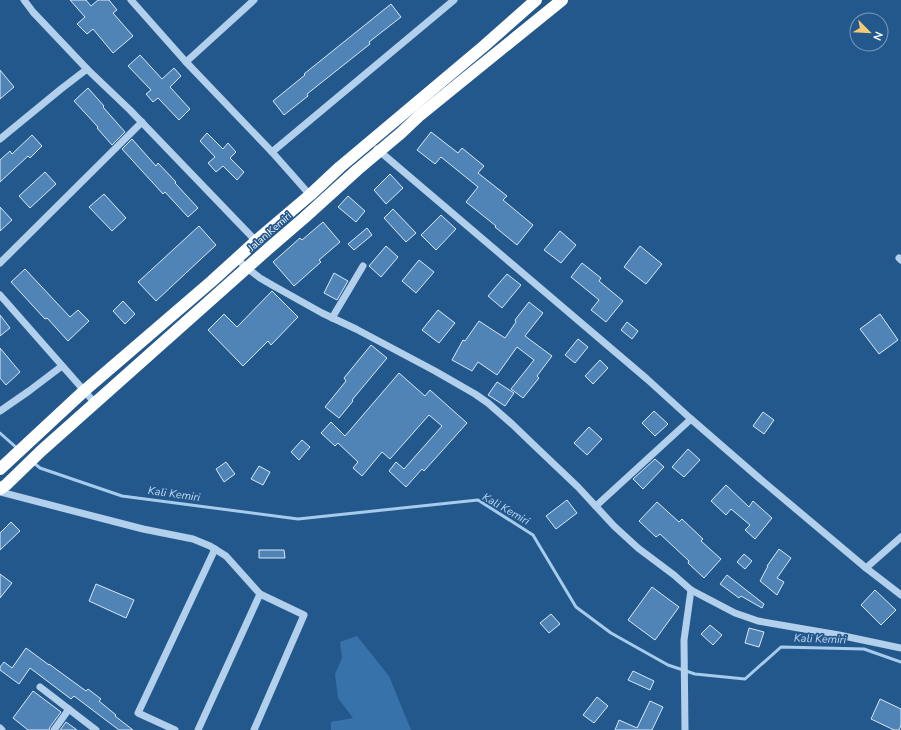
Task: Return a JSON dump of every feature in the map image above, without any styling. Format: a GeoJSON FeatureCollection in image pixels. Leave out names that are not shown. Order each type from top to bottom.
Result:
{"type":"FeatureCollection","features":[{"type":"Feature","properties":{"kind":"highway","name":"Jalan Kemiri"},"geometry":{"type":"LineString","coordinates":[[0,469],[84,392],[310,195],[340,167],[484,46],[536,0]]}},
{"type":"Feature","properties":{"kind":"highway","name":"Jalan Kemiri"},"geometry":{"type":"LineString","coordinates":[[2,489],[41,451],[96,404],[425,110],[562,0]]}},
{"type":"Feature","properties":{"kind":"street"},"geometry":{"type":"LineString","coordinates":[[24,0],[33,12],[87,69],[142,122],[256,241]]}},
{"type":"Feature","properties":{"kind":"street"},"geometry":{"type":"LineString","coordinates":[[131,0],[186,62],[272,152],[310,195]]}},
{"type":"Feature","properties":{"kind":"street"},"geometry":{"type":"LineString","coordinates":[[186,62],[254,0]]}},
{"type":"Feature","properties":{"kind":"street"},"geometry":{"type":"LineString","coordinates":[[272,152],[454,0]]}},
{"type":"Feature","properties":{"kind":"street"},"geometry":{"type":"LineString","coordinates":[[0,139],[87,69]]}},
{"type":"Feature","properties":{"kind":"street"},"geometry":{"type":"LineString","coordinates":[[0,264],[142,122]]}},
{"type":"Feature","properties":{"kind":"street"},"geometry":{"type":"LineString","coordinates":[[369,142],[647,379],[759,478],[866,568],[901,595]]}},
{"type":"Feature","properties":{"kind":"street"},"geometry":{"type":"LineString","coordinates":[[237,258],[260,278],[322,313],[368,335],[458,383],[488,403],[578,487],[614,526],[691,590],[735,613],[758,621],[839,635],[901,648]]}},
{"type":"Feature","properties":{"kind":"street"},"geometry":{"type":"LineString","coordinates":[[332,318],[363,266]]}},
{"type":"Feature","properties":{"kind":"street"},"geometry":{"type":"LineString","coordinates":[[0,295],[96,404]]}},
{"type":"Feature","properties":{"kind":"street"},"geometry":{"type":"LineString","coordinates":[[0,411],[62,366]]}},
{"type":"Feature","properties":{"kind":"street"},"geometry":{"type":"LineString","coordinates":[[596,506],[691,419]]}},
{"type":"Feature","properties":{"kind":"street"},"geometry":{"type":"LineString","coordinates":[[2,489],[143,529],[193,540],[215,549],[226,556],[260,594],[304,615],[254,730]]}},
{"type":"Feature","properties":{"kind":"street"},"geometry":{"type":"LineString","coordinates":[[866,568],[901,537]]}},
{"type":"Feature","properties":{"kind":"street"},"geometry":{"type":"LineString","coordinates":[[175,730],[138,713],[215,549]]}},
{"type":"Feature","properties":{"kind":"street"},"geometry":{"type":"LineString","coordinates":[[685,730],[685,629],[691,590]]}},
{"type":"Feature","properties":{"kind":"street"},"geometry":{"type":"LineString","coordinates":[[198,730],[260,594]]}},
{"type":"Feature","properties":{"kind":"street"},"geometry":{"type":"LineString","coordinates":[[40,687],[96,730]]}},
{"type":"Feature","properties":{"kind":"street"},"geometry":{"type":"LineString","coordinates":[[54,730],[69,709]]}},
{"type":"Feature","properties":{"kind":"shaded area"},"geometry":{"type":"Polygon","coordinates":[[[357,636],[389,676],[411,730],[331,730],[331,722],[353,718],[338,698],[335,674],[342,658],[340,642],[357,636]]]}},
{"type":"Feature","properties":{"kind":"building"},"geometry":{"type":"Polygon","coordinates":[[[70,0],[86,0],[91,6],[98,0],[109,0],[117,10],[113,13],[133,36],[113,53],[93,29],[87,34],[77,24],[85,17],[70,0]]]}},
{"type":"Feature","properties":{"kind":"building"},"geometry":{"type":"Polygon","coordinates":[[[391,4],[401,17],[369,42],[370,44],[307,94],[308,96],[284,115],[273,101],[391,4]]]}},
{"type":"Feature","properties":{"kind":"building"},"geometry":{"type":"Polygon","coordinates":[[[140,55],[162,79],[174,68],[181,76],[170,87],[190,109],[179,120],[158,98],[153,102],[146,94],[151,90],[128,66],[140,55]]]}},
{"type":"Feature","properties":{"kind":"building"},"geometry":{"type":"Polygon","coordinates":[[[0,70],[14,87],[0,99],[0,70]]]}},
{"type":"Feature","properties":{"kind":"building"},"geometry":{"type":"Polygon","coordinates":[[[88,88],[125,132],[112,145],[74,101],[88,88]]]}},
{"type":"Feature","properties":{"kind":"building"},"geometry":{"type":"Polygon","coordinates":[[[431,132],[458,153],[462,148],[484,166],[478,173],[507,196],[503,200],[533,225],[517,245],[466,202],[478,187],[441,157],[435,164],[417,150],[431,132]]]}},
{"type":"Feature","properties":{"kind":"building"},"geometry":{"type":"Polygon","coordinates":[[[207,133],[223,149],[228,143],[236,152],[230,158],[244,172],[237,180],[223,166],[216,172],[208,163],[215,157],[200,141],[207,133]]]}},
{"type":"Feature","properties":{"kind":"building"},"geometry":{"type":"Polygon","coordinates":[[[32,135],[42,146],[30,158],[28,156],[0,182],[0,160],[10,151],[12,154],[32,135]]]}},
{"type":"Feature","properties":{"kind":"building"},"geometry":{"type":"Polygon","coordinates":[[[132,139],[156,166],[158,163],[198,208],[188,217],[165,192],[163,194],[122,149],[132,139]]]}},
{"type":"Feature","properties":{"kind":"building"},"geometry":{"type":"Polygon","coordinates":[[[45,172],[56,184],[30,208],[19,196],[45,172]]]}},
{"type":"Feature","properties":{"kind":"building"},"geometry":{"type":"Polygon","coordinates":[[[390,174],[403,188],[386,204],[374,190],[390,174]]]}},
{"type":"Feature","properties":{"kind":"building"},"geometry":{"type":"Polygon","coordinates":[[[104,194],[126,218],[112,231],[89,207],[104,194]]]}},
{"type":"Feature","properties":{"kind":"building"},"geometry":{"type":"Polygon","coordinates":[[[348,196],[365,211],[356,222],[338,207],[348,196]]]}},
{"type":"Feature","properties":{"kind":"building"},"geometry":{"type":"Polygon","coordinates":[[[0,207],[12,220],[0,231],[0,207]]]}},
{"type":"Feature","properties":{"kind":"building"},"geometry":{"type":"Polygon","coordinates":[[[393,209],[416,233],[406,242],[384,218],[393,209]]]}},
{"type":"Feature","properties":{"kind":"building"},"geometry":{"type":"Polygon","coordinates":[[[441,215],[456,229],[436,250],[421,235],[441,215]]]}},
{"type":"Feature","properties":{"kind":"building"},"geometry":{"type":"Polygon","coordinates":[[[323,222],[340,242],[319,260],[321,262],[294,286],[273,262],[300,238],[302,240],[323,222]]]}},
{"type":"Feature","properties":{"kind":"building"},"geometry":{"type":"Polygon","coordinates":[[[199,226],[216,245],[156,301],[138,282],[199,226]]]}},
{"type":"Feature","properties":{"kind":"building"},"geometry":{"type":"Polygon","coordinates":[[[367,228],[372,235],[354,250],[348,244],[367,228]]]}},
{"type":"Feature","properties":{"kind":"building"},"geometry":{"type":"Polygon","coordinates":[[[560,231],[576,245],[561,263],[544,250],[560,231]]]}},
{"type":"Feature","properties":{"kind":"building"},"geometry":{"type":"Polygon","coordinates":[[[386,246],[398,257],[381,277],[369,266],[386,246]]]}},
{"type":"Feature","properties":{"kind":"building"},"geometry":{"type":"Polygon","coordinates":[[[640,246],[662,264],[646,284],[624,267],[640,246]]]}},
{"type":"Feature","properties":{"kind":"building"},"geometry":{"type":"Polygon","coordinates":[[[419,260],[434,272],[416,293],[402,281],[419,260]]]}},
{"type":"Feature","properties":{"kind":"building"},"geometry":{"type":"Polygon","coordinates":[[[582,263],[601,278],[599,281],[623,301],[606,322],[591,310],[599,300],[571,277],[582,263]]]}},
{"type":"Feature","properties":{"kind":"building"},"geometry":{"type":"Polygon","coordinates":[[[25,269],[70,317],[78,310],[89,321],[68,341],[47,318],[45,319],[11,282],[25,269]]]}},
{"type":"Feature","properties":{"kind":"building"},"geometry":{"type":"Polygon","coordinates":[[[334,273],[348,281],[337,300],[324,293],[334,273]]]}},
{"type":"Feature","properties":{"kind":"building"},"geometry":{"type":"Polygon","coordinates":[[[507,274],[521,285],[502,308],[488,296],[507,274]]]}},
{"type":"Feature","properties":{"kind":"building"},"geometry":{"type":"Polygon","coordinates":[[[272,291],[298,317],[271,345],[268,341],[243,366],[208,330],[224,314],[237,327],[272,291]]]}},
{"type":"Feature","properties":{"kind":"building"},"geometry":{"type":"Polygon","coordinates":[[[123,301],[135,314],[125,324],[113,311],[123,301]]]}},
{"type":"Feature","properties":{"kind":"building"},"geometry":{"type":"Polygon","coordinates":[[[529,302],[543,313],[525,336],[552,356],[537,376],[539,378],[523,398],[511,389],[534,360],[517,347],[497,375],[478,362],[472,371],[452,360],[463,340],[465,341],[479,321],[505,338],[516,322],[515,320],[529,302]]]}},
{"type":"Feature","properties":{"kind":"building"},"geometry":{"type":"Polygon","coordinates":[[[438,310],[455,323],[439,343],[422,330],[438,310]]]}},
{"type":"Feature","properties":{"kind":"building"},"geometry":{"type":"Polygon","coordinates":[[[880,314],[898,340],[879,354],[860,329],[880,314]]]}},
{"type":"Feature","properties":{"kind":"building"},"geometry":{"type":"Polygon","coordinates":[[[0,315],[10,328],[0,336],[0,315]]]}},
{"type":"Feature","properties":{"kind":"building"},"geometry":{"type":"Polygon","coordinates":[[[627,322],[638,331],[632,339],[621,330],[627,322]]]}},
{"type":"Feature","properties":{"kind":"building"},"geometry":{"type":"Polygon","coordinates":[[[578,339],[588,347],[575,363],[565,355],[578,339]]]}},
{"type":"Feature","properties":{"kind":"building"},"geometry":{"type":"Polygon","coordinates":[[[371,345],[387,358],[339,418],[325,407],[346,381],[344,378],[371,345]]]}},
{"type":"Feature","properties":{"kind":"building"},"geometry":{"type":"Polygon","coordinates":[[[0,348],[20,372],[6,385],[0,378],[0,348]]]}},
{"type":"Feature","properties":{"kind":"building"},"geometry":{"type":"Polygon","coordinates":[[[600,360],[608,368],[593,384],[585,376],[600,360]]]}},
{"type":"Feature","properties":{"kind":"building"},"geometry":{"type":"Polygon","coordinates":[[[399,373],[425,396],[430,390],[467,423],[424,471],[422,469],[406,487],[389,471],[396,462],[404,469],[442,426],[429,415],[390,459],[382,452],[362,476],[353,468],[358,462],[338,443],[335,446],[321,433],[331,422],[345,436],[399,373]]]}},
{"type":"Feature","properties":{"kind":"building"},"geometry":{"type":"Polygon","coordinates":[[[497,382],[514,393],[505,406],[488,395],[497,382]]]}},
{"type":"Feature","properties":{"kind":"building"},"geometry":{"type":"Polygon","coordinates":[[[654,411],[668,424],[655,436],[642,423],[654,411]]]}},
{"type":"Feature","properties":{"kind":"building"},"geometry":{"type":"Polygon","coordinates":[[[763,412],[774,420],[764,434],[753,426],[763,412]]]}},
{"type":"Feature","properties":{"kind":"building"},"geometry":{"type":"Polygon","coordinates":[[[589,427],[602,439],[587,455],[574,443],[589,427]]]}},
{"type":"Feature","properties":{"kind":"building"},"geometry":{"type":"Polygon","coordinates":[[[302,440],[310,447],[299,460],[291,452],[302,440]]]}},
{"type":"Feature","properties":{"kind":"building"},"geometry":{"type":"Polygon","coordinates":[[[688,449],[700,460],[684,477],[672,467],[688,449]]]}},
{"type":"Feature","properties":{"kind":"building"},"geometry":{"type":"Polygon","coordinates":[[[655,459],[664,467],[643,489],[633,479],[655,459]]]}},
{"type":"Feature","properties":{"kind":"building"},"geometry":{"type":"Polygon","coordinates":[[[226,462],[235,474],[224,482],[216,469],[226,462]]]}},
{"type":"Feature","properties":{"kind":"building"},"geometry":{"type":"Polygon","coordinates":[[[259,466],[270,472],[263,485],[251,479],[259,466]]]}},
{"type":"Feature","properties":{"kind":"building"},"geometry":{"type":"Polygon","coordinates":[[[726,485],[749,507],[753,501],[772,518],[755,539],[745,530],[750,525],[731,509],[726,515],[711,501],[726,485]]]}},
{"type":"Feature","properties":{"kind":"building"},"geometry":{"type":"Polygon","coordinates":[[[567,500],[577,513],[556,529],[546,516],[567,500]]]}},
{"type":"Feature","properties":{"kind":"building"},"geometry":{"type":"Polygon","coordinates":[[[657,502],[679,522],[682,519],[703,539],[701,541],[721,559],[704,578],[688,563],[689,561],[660,534],[656,537],[639,521],[657,502]]]}},
{"type":"Feature","properties":{"kind":"building"},"geometry":{"type":"Polygon","coordinates":[[[11,522],[20,531],[0,550],[0,533],[11,522]]]}},
{"type":"Feature","properties":{"kind":"building"},"geometry":{"type":"Polygon","coordinates":[[[779,549],[791,558],[777,578],[784,582],[777,595],[760,581],[767,566],[779,549]]]}},
{"type":"Feature","properties":{"kind":"building"},"geometry":{"type":"Polygon","coordinates":[[[259,550],[284,550],[285,558],[259,558],[259,550]]]}},
{"type":"Feature","properties":{"kind":"building"},"geometry":{"type":"Polygon","coordinates":[[[744,554],[752,561],[745,569],[737,562],[744,554]]]}},
{"type":"Feature","properties":{"kind":"building"},"geometry":{"type":"Polygon","coordinates":[[[0,574],[12,583],[0,598],[0,574]]]}},
{"type":"Feature","properties":{"kind":"building"},"geometry":{"type":"Polygon","coordinates":[[[727,575],[764,604],[762,608],[741,596],[739,598],[720,584],[727,575]]]}},
{"type":"Feature","properties":{"kind":"building"},"geometry":{"type":"Polygon","coordinates":[[[96,584],[134,600],[126,618],[89,601],[96,584]]]}},
{"type":"Feature","properties":{"kind":"building"},"geometry":{"type":"Polygon","coordinates":[[[652,587],[679,607],[655,640],[628,620],[652,587]]]}},
{"type":"Feature","properties":{"kind":"building"},"geometry":{"type":"Polygon","coordinates":[[[875,590],[896,610],[881,625],[861,605],[875,590]]]}},
{"type":"Feature","properties":{"kind":"building"},"geometry":{"type":"Polygon","coordinates":[[[551,614],[560,624],[549,633],[540,623],[551,614]]]}},
{"type":"Feature","properties":{"kind":"building"},"geometry":{"type":"Polygon","coordinates":[[[710,625],[722,635],[713,645],[701,634],[710,625]]]}},
{"type":"Feature","properties":{"kind":"building"},"geometry":{"type":"Polygon","coordinates":[[[749,628],[764,632],[759,647],[745,643],[749,628]]]}},
{"type":"Feature","properties":{"kind":"building"},"geometry":{"type":"Polygon","coordinates":[[[26,648],[86,691],[88,689],[101,699],[99,701],[116,715],[115,716],[133,730],[119,730],[74,696],[71,699],[30,668],[19,684],[0,670],[0,667],[4,662],[12,668],[26,648]]]}},
{"type":"Feature","properties":{"kind":"building"},"geometry":{"type":"Polygon","coordinates":[[[633,671],[654,681],[650,690],[628,680],[633,671]]]}},
{"type":"Feature","properties":{"kind":"building"},"geometry":{"type":"Polygon","coordinates":[[[33,691],[61,712],[49,730],[28,730],[13,718],[33,691]]]}},
{"type":"Feature","properties":{"kind":"building"},"geometry":{"type":"Polygon","coordinates":[[[597,697],[608,706],[594,723],[583,715],[597,697]]]}},
{"type":"Feature","properties":{"kind":"building"},"geometry":{"type":"Polygon","coordinates":[[[880,699],[901,709],[901,725],[899,730],[894,730],[871,719],[880,699]]]}},
{"type":"Feature","properties":{"kind":"building"},"geometry":{"type":"Polygon","coordinates":[[[650,701],[663,707],[652,730],[615,730],[619,720],[637,728],[650,701]]]}},
{"type":"Feature","properties":{"kind":"building"},"geometry":{"type":"Polygon","coordinates":[[[66,722],[77,730],[60,730],[66,722]]]}},
{"type":"Feature","properties":{"kind":"waterway","name":"Kali Kemiri"},"geometry":{"type":"LineString","coordinates":[[0,433],[18,449]]}},
{"type":"Feature","properties":{"kind":"waterway","name":"Kali Kemiri"},"geometry":{"type":"LineString","coordinates":[[34,463],[40,468],[122,496],[298,519],[478,500],[533,535],[576,607],[611,633],[668,665],[695,674],[745,679],[781,647],[864,649],[901,662]]}}]}
